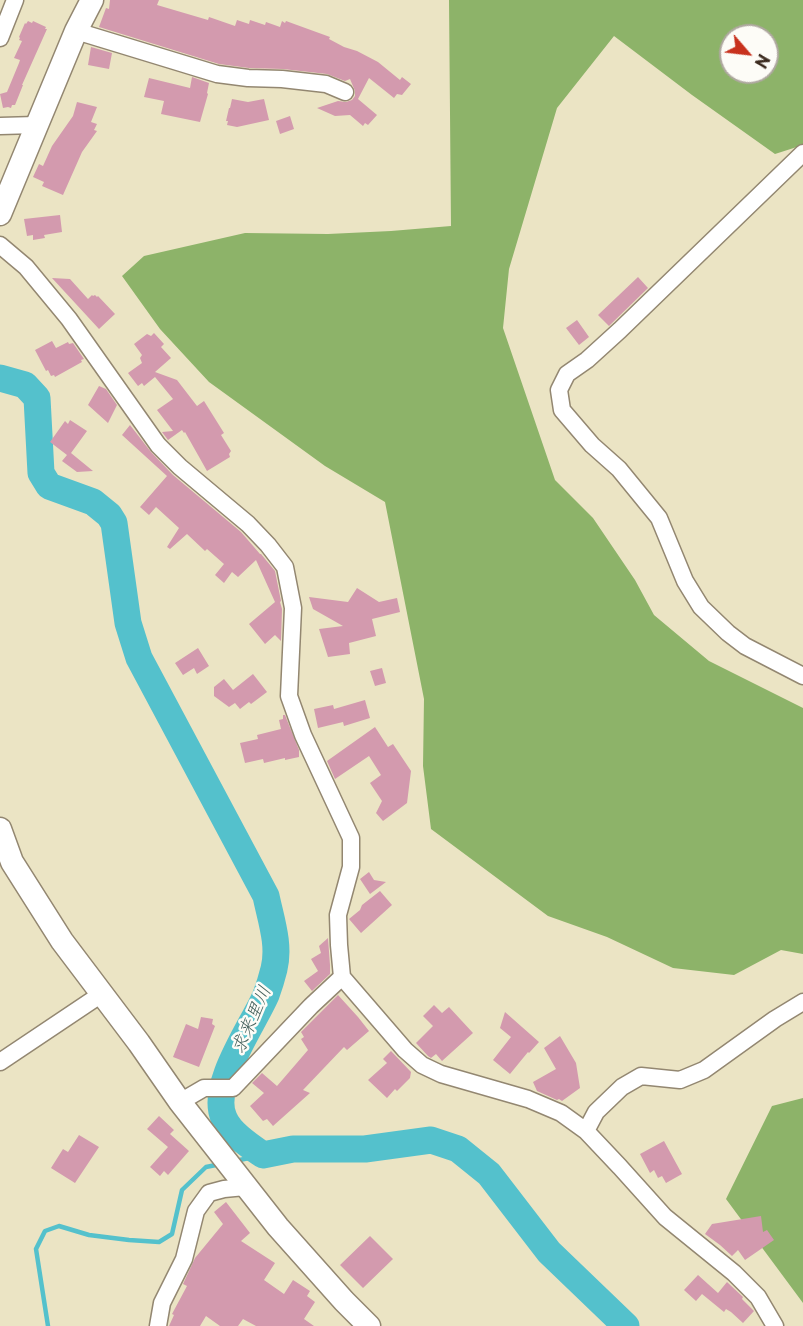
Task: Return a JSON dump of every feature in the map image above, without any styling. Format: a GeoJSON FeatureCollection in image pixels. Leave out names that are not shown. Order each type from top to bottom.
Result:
{"type":"FeatureCollection","features":[{"type":"Feature","properties":{"kind":"street"},"geometry":{"type":"LineString","coordinates":[[0,38],[15,0]]}},
{"type":"Feature","properties":{"kind":"street"},"geometry":{"type":"LineString","coordinates":[[0,213],[75,31],[92,0]]}},
{"type":"Feature","properties":{"kind":"street"},"geometry":{"type":"LineString","coordinates":[[75,31],[217,74],[326,84],[345,92]]}},
{"type":"Feature","properties":{"kind":"street"},"geometry":{"type":"LineString","coordinates":[[0,126],[36,125]]}},
{"type":"Feature","properties":{"kind":"street"},"geometry":{"type":"LineString","coordinates":[[803,153],[620,330],[587,360],[567,374],[559,390],[562,410],[592,445],[620,469],[659,518],[685,581],[701,607],[728,633],[746,646],[803,676]]}},
{"type":"Feature","properties":{"kind":"street"},"geometry":{"type":"LineString","coordinates":[[0,245],[26,267],[69,319],[158,446],[248,524],[285,567],[293,608],[289,696],[303,735],[351,838],[351,867],[338,915],[342,977],[405,1050],[422,1065],[441,1074],[528,1099],[561,1113],[586,1131],[665,1216],[734,1273],[758,1297],[775,1326]]}},
{"type":"Feature","properties":{"kind":"street"},"geometry":{"type":"LineString","coordinates":[[0,829],[12,862],[62,941],[140,1043],[180,1102],[278,1227],[369,1326]]}},
{"type":"Feature","properties":{"kind":"street"},"geometry":{"type":"LineString","coordinates":[[180,1102],[204,1088],[233,1088],[342,977]]}},
{"type":"Feature","properties":{"kind":"street"},"geometry":{"type":"LineString","coordinates":[[0,1062],[103,993]]}},
{"type":"Feature","properties":{"kind":"street"},"geometry":{"type":"LineString","coordinates":[[586,1131],[596,1112],[622,1087],[641,1076],[680,1080],[704,1070],[775,1019],[803,1002]]}},
{"type":"Feature","properties":{"kind":"street"},"geometry":{"type":"LineString","coordinates":[[158,1326],[162,1303],[184,1259],[196,1211],[208,1193],[241,1182]]}},
{"type":"Feature","properties":{"kind":"green space"},"geometry":{"type":"Polygon","coordinates":[[[449,0],[803,0],[803,145],[775,154],[614,36],[557,108],[509,269],[503,328],[555,480],[593,518],[635,580],[654,615],[709,661],[803,708],[803,954],[781,950],[734,975],[673,968],[607,937],[548,916],[431,829],[423,766],[424,699],[385,502],[325,466],[209,382],[160,329],[122,276],[144,256],[245,233],[328,234],[451,226],[449,0]]]}},
{"type":"Feature","properties":{"kind":"green space"},"geometry":{"type":"Polygon","coordinates":[[[803,1098],[803,1303],[726,1199],[772,1106],[803,1098]]]}},
{"type":"Feature","properties":{"kind":"building"},"geometry":{"type":"Polygon","coordinates":[[[110,0],[159,0],[157,5],[208,20],[209,17],[235,26],[237,20],[249,24],[250,20],[265,25],[266,22],[280,27],[282,21],[285,23],[286,21],[330,37],[329,39],[344,47],[378,62],[400,80],[402,77],[411,84],[402,95],[397,94],[394,98],[369,78],[358,99],[377,115],[368,125],[365,123],[363,126],[350,115],[335,116],[317,108],[338,101],[352,100],[355,91],[350,79],[345,81],[327,74],[219,64],[99,27],[106,8],[109,9],[110,0]]]}},
{"type":"Feature","properties":{"kind":"building"},"geometry":{"type":"Polygon","coordinates":[[[28,21],[32,23],[33,21],[47,29],[15,105],[11,108],[3,108],[0,94],[7,92],[19,63],[20,60],[14,58],[22,41],[19,37],[28,21]]]}},
{"type":"Feature","properties":{"kind":"building"},"geometry":{"type":"Polygon","coordinates":[[[91,47],[112,53],[109,69],[88,65],[91,47]]]}},
{"type":"Feature","properties":{"kind":"building"},"geometry":{"type":"Polygon","coordinates":[[[192,77],[209,83],[200,122],[161,114],[164,101],[144,97],[149,78],[190,88],[192,77]]]}},
{"type":"Feature","properties":{"kind":"building"},"geometry":{"type":"Polygon","coordinates":[[[232,99],[248,102],[264,99],[269,120],[237,127],[227,125],[232,99]]]}},
{"type":"Feature","properties":{"kind":"building"},"geometry":{"type":"Polygon","coordinates":[[[77,102],[97,107],[91,122],[97,124],[94,130],[97,131],[82,152],[63,195],[42,186],[44,182],[33,177],[39,164],[43,166],[52,146],[73,116],[77,102]]]}},
{"type":"Feature","properties":{"kind":"building"},"geometry":{"type":"Polygon","coordinates":[[[290,116],[294,129],[280,134],[276,121],[290,116]]]}},
{"type":"Feature","properties":{"kind":"building"},"geometry":{"type":"Polygon","coordinates":[[[60,215],[62,232],[44,235],[45,238],[33,240],[33,235],[27,236],[24,219],[60,215]]]}},
{"type":"Feature","properties":{"kind":"building"},"geometry":{"type":"Polygon","coordinates":[[[638,277],[648,288],[609,326],[598,315],[638,277]]]}},
{"type":"Feature","properties":{"kind":"building"},"geometry":{"type":"Polygon","coordinates":[[[52,278],[70,279],[88,299],[92,295],[98,296],[115,314],[99,329],[52,278]]]}},
{"type":"Feature","properties":{"kind":"building"},"geometry":{"type":"Polygon","coordinates":[[[577,320],[589,337],[579,345],[566,328],[577,320]]]}},
{"type":"Feature","properties":{"kind":"building"},"geometry":{"type":"Polygon","coordinates":[[[154,333],[164,344],[161,347],[171,358],[155,372],[177,380],[197,406],[204,401],[224,433],[221,435],[231,451],[230,457],[207,471],[185,432],[182,430],[168,440],[162,432],[173,431],[157,410],[173,399],[155,377],[144,386],[142,383],[138,386],[128,373],[142,363],[140,358],[142,355],[134,344],[147,334],[151,336],[154,333]]]}},
{"type":"Feature","properties":{"kind":"building"},"geometry":{"type":"Polygon","coordinates":[[[52,341],[56,348],[68,342],[73,343],[84,359],[55,377],[51,376],[35,350],[52,341]]]}},
{"type":"Feature","properties":{"kind":"building"},"geometry":{"type":"Polygon","coordinates":[[[99,386],[106,389],[117,405],[108,423],[88,405],[99,386]]]}},
{"type":"Feature","properties":{"kind":"building"},"geometry":{"type":"Polygon","coordinates":[[[70,420],[87,431],[71,453],[93,471],[77,472],[62,461],[67,455],[50,442],[65,421],[68,424],[70,420]]]}},
{"type":"Feature","properties":{"kind":"building"},"geometry":{"type":"Polygon","coordinates":[[[130,425],[173,475],[241,532],[275,571],[282,609],[281,641],[275,635],[265,644],[249,624],[275,602],[256,560],[238,577],[232,572],[224,583],[215,575],[224,564],[207,549],[205,551],[187,534],[170,549],[167,547],[179,528],[156,507],[149,515],[140,507],[167,476],[122,435],[130,425]]]}},
{"type":"Feature","properties":{"kind":"building"},"geometry":{"type":"Polygon","coordinates":[[[357,588],[379,602],[397,598],[400,612],[372,619],[376,636],[349,643],[350,654],[328,657],[319,629],[343,626],[313,609],[309,597],[348,602],[357,588]]]}},
{"type":"Feature","properties":{"kind":"building"},"geometry":{"type":"Polygon","coordinates":[[[198,648],[209,666],[197,674],[194,668],[183,675],[175,663],[198,648]]]}},
{"type":"Feature","properties":{"kind":"building"},"geometry":{"type":"Polygon","coordinates":[[[382,668],[386,683],[375,686],[370,671],[382,668]]]}},
{"type":"Feature","properties":{"kind":"building"},"geometry":{"type":"Polygon","coordinates":[[[253,674],[267,692],[251,704],[249,702],[240,709],[235,703],[229,707],[214,696],[214,687],[224,679],[233,690],[253,674]]]}},
{"type":"Feature","properties":{"kind":"building"},"geometry":{"type":"Polygon","coordinates":[[[365,700],[370,718],[344,726],[343,722],[318,728],[314,709],[333,705],[334,709],[365,700]]]}},
{"type":"Feature","properties":{"kind":"building"},"geometry":{"type":"Polygon","coordinates":[[[285,715],[299,750],[299,757],[264,763],[263,759],[245,763],[240,743],[258,739],[257,735],[281,729],[279,720],[283,719],[285,715]]]}},
{"type":"Feature","properties":{"kind":"building"},"geometry":{"type":"Polygon","coordinates":[[[375,727],[388,747],[393,744],[411,771],[407,803],[383,821],[376,813],[382,801],[370,783],[381,775],[369,756],[335,779],[327,761],[375,727]]]}},
{"type":"Feature","properties":{"kind":"building"},"geometry":{"type":"Polygon","coordinates":[[[369,872],[374,880],[386,882],[370,894],[360,879],[369,872]]]}},
{"type":"Feature","properties":{"kind":"building"},"geometry":{"type":"Polygon","coordinates":[[[380,891],[392,905],[361,933],[349,919],[380,891]]]}},
{"type":"Feature","properties":{"kind":"building"},"geometry":{"type":"Polygon","coordinates":[[[328,938],[330,974],[312,991],[304,981],[318,971],[311,959],[321,953],[319,946],[328,938]]]}},
{"type":"Feature","properties":{"kind":"building"},"geometry":{"type":"Polygon","coordinates":[[[338,995],[369,1031],[347,1050],[344,1047],[303,1090],[310,1093],[273,1126],[267,1119],[263,1121],[250,1106],[264,1093],[252,1083],[262,1073],[277,1086],[308,1050],[301,1039],[304,1037],[301,1032],[338,995]]]}},
{"type":"Feature","properties":{"kind":"building"},"geometry":{"type":"Polygon","coordinates":[[[434,1005],[442,1013],[449,1007],[473,1033],[442,1061],[436,1054],[431,1058],[428,1056],[416,1043],[433,1026],[423,1016],[434,1005]]]}},
{"type":"Feature","properties":{"kind":"building"},"geometry":{"type":"Polygon","coordinates":[[[505,1012],[539,1042],[510,1074],[493,1060],[511,1037],[500,1028],[505,1012]]]}},
{"type":"Feature","properties":{"kind":"building"},"geometry":{"type":"Polygon","coordinates":[[[201,1017],[213,1019],[212,1024],[215,1026],[199,1067],[173,1057],[186,1024],[198,1029],[201,1017]]]}},
{"type":"Feature","properties":{"kind":"building"},"geometry":{"type":"Polygon","coordinates":[[[560,1036],[576,1063],[580,1088],[562,1101],[537,1091],[533,1082],[556,1069],[544,1048],[560,1036]]]}},
{"type":"Feature","properties":{"kind":"building"},"geometry":{"type":"Polygon","coordinates":[[[391,1051],[411,1072],[410,1078],[387,1098],[368,1080],[387,1063],[383,1059],[391,1051]]]}},
{"type":"Feature","properties":{"kind":"building"},"geometry":{"type":"Polygon","coordinates":[[[159,1116],[174,1130],[170,1134],[189,1151],[168,1175],[164,1171],[160,1176],[150,1167],[168,1147],[147,1129],[159,1116]]]}},
{"type":"Feature","properties":{"kind":"building"},"geometry":{"type":"Polygon","coordinates":[[[79,1135],[99,1147],[75,1183],[51,1168],[63,1149],[68,1152],[79,1135]]]}},
{"type":"Feature","properties":{"kind":"building"},"geometry":{"type":"Polygon","coordinates":[[[664,1141],[682,1174],[666,1183],[662,1176],[658,1178],[654,1170],[650,1173],[640,1154],[664,1141]]]}},
{"type":"Feature","properties":{"kind":"building"},"geometry":{"type":"Polygon","coordinates":[[[226,1202],[250,1233],[241,1241],[275,1263],[264,1280],[284,1294],[293,1280],[310,1291],[307,1296],[315,1302],[304,1319],[314,1326],[256,1326],[243,1319],[238,1326],[220,1326],[206,1316],[200,1326],[169,1326],[174,1315],[172,1314],[187,1286],[183,1284],[195,1258],[223,1224],[214,1212],[226,1202]]]}},
{"type":"Feature","properties":{"kind":"building"},"geometry":{"type":"Polygon","coordinates":[[[761,1216],[763,1232],[767,1230],[774,1240],[745,1260],[738,1250],[732,1256],[705,1234],[712,1224],[761,1216]]]}},
{"type":"Feature","properties":{"kind":"building"},"geometry":{"type":"Polygon","coordinates":[[[370,1236],[393,1259],[363,1288],[340,1265],[370,1236]]]}},
{"type":"Feature","properties":{"kind":"building"},"geometry":{"type":"Polygon","coordinates":[[[698,1275],[718,1293],[727,1282],[754,1311],[743,1323],[731,1312],[726,1309],[724,1312],[702,1294],[696,1301],[684,1290],[698,1275]]]}},
{"type":"Feature","properties":{"kind":"waterway","name":"求来里川"},"geometry":{"type":"LineString","coordinates":[[0,378],[25,385],[37,398],[41,473],[49,486],[93,502],[109,515],[114,523],[128,623],[139,658],[266,896],[274,933],[276,960],[266,995],[227,1073],[221,1105],[227,1124],[241,1139],[263,1155],[293,1149],[365,1149],[431,1140],[458,1149],[489,1174],[549,1252],[626,1326]]}},
{"type":"Feature","properties":{"kind":"waterway"},"geometry":{"type":"LineString","coordinates":[[235,1161],[263,1155]]}},
{"type":"Feature","properties":{"kind":"waterway"},"geometry":{"type":"LineString","coordinates":[[48,1326],[36,1249],[45,1231],[59,1226],[89,1235],[159,1242],[172,1234],[182,1190],[206,1167],[221,1164]]}}]}
